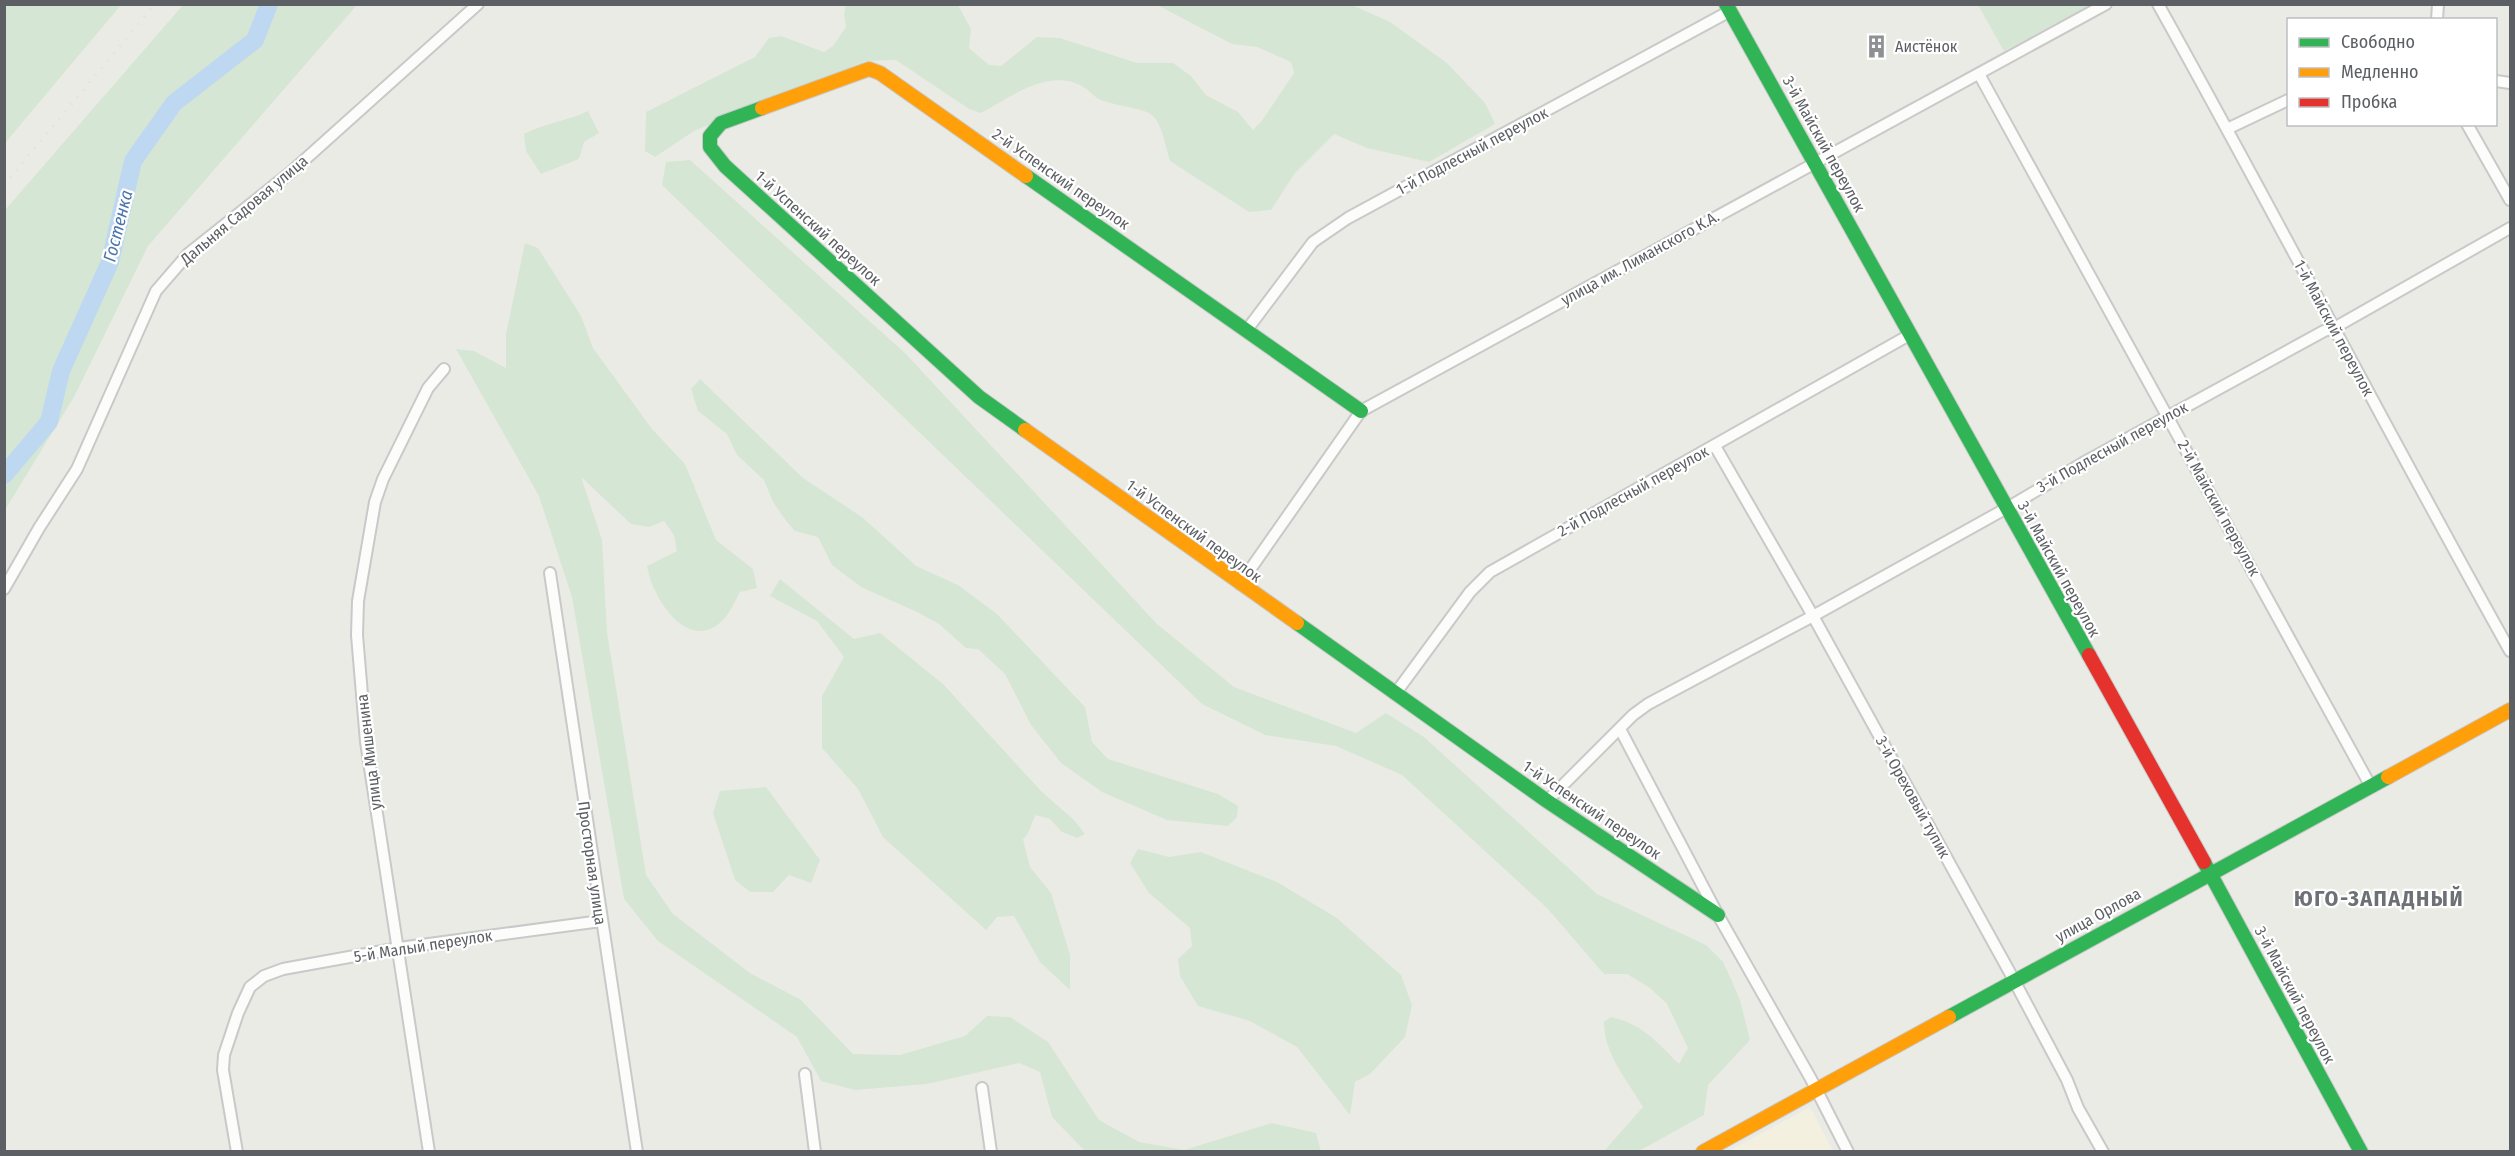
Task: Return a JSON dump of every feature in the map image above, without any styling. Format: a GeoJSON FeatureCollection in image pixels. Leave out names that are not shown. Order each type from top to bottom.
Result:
{"type":"FeatureCollection","features":[{"type":"Feature","properties":{"kind":"street","name":"Дальняя Садовая улица"},"geometry":{"type":"LineString","coordinates":[[4,590],[39,528],[77,469],[156,291],[188,254],[291,172],[478,4]]}},
{"type":"Feature","properties":{"kind":"street","name":"улица им. Лиманского К.А."},"geometry":{"type":"LineString","coordinates":[[1240,584],[1361,411],[2106,4]]}},
{"type":"Feature","properties":{"kind":"street","name":"1-й Майский переулок"},"geometry":{"type":"LineString","coordinates":[[2158,4],[2415,481],[2511,651]]}},
{"type":"Feature","properties":{"kind":"street","name":"3-й Майский переулок"},"geometry":{"type":"LineString","coordinates":[[1728,8],[1816,162],[2210,873],[2361,1152]]}},
{"type":"Feature","properties":{"kind":"street","name":"1-й Подлесный переулок"},"geometry":{"type":"LineString","coordinates":[[1246,331],[1313,242],[1348,218],[1728,8]]}},
{"type":"Feature","properties":{"kind":"street","name":"2-й Успенский переулок"},"geometry":{"type":"LineString","coordinates":[[721,123],[861,71],[869,69],[880,73],[1361,411]]}},
{"type":"Feature","properties":{"kind":"street","name":"2-й Майский переулок"},"geometry":{"type":"LineString","coordinates":[[1979,74],[2370,785]]}},
{"type":"Feature","properties":{"kind":"street"},"geometry":{"type":"LineString","coordinates":[[2227,129],[2287,100]]}},
{"type":"Feature","properties":{"kind":"street","name":"1-й Успенский переулок"},"geometry":{"type":"LineString","coordinates":[[721,123],[710,136],[710,147],[725,166],[979,397],[1547,801],[1718,915]]}},
{"type":"Feature","properties":{"kind":"street"},"geometry":{"type":"LineString","coordinates":[[2468,126],[2511,200]]}},
{"type":"Feature","properties":{"kind":"street","name":"3-й Подлесный переулок"},"geometry":{"type":"LineString","coordinates":[[1547,801],[1648,704],[1813,616],[2168,416],[2324,331],[2334,328],[2511,228]]}},
{"type":"Feature","properties":{"kind":"street","name":"2-й Подлесный переулок"},"geometry":{"type":"LineString","coordinates":[[1395,694],[1470,592],[1490,572],[1911,334]]}},
{"type":"Feature","properties":{"kind":"street","name":"улица Мишенина"},"geometry":{"type":"LineString","coordinates":[[429,1152],[366,742],[357,635],[358,601],[375,502],[383,479],[428,388],[444,369]]}},
{"type":"Feature","properties":{"kind":"street","name":"3-й Ореховый тупик"},"geometry":{"type":"LineString","coordinates":[[1715,446],[1813,616],[2013,980],[2103,1152]]}},
{"type":"Feature","properties":{"kind":"street","name":"Просторная улица"},"geometry":{"type":"LineString","coordinates":[[550,573],[637,1152]]}},
{"type":"Feature","properties":{"kind":"street","name":"улица Орлова"},"geometry":{"type":"LineString","coordinates":[[1703,1152],[2013,980],[2511,710]]}},
{"type":"Feature","properties":{"kind":"street","name":"1-й Успенский переулок"},"geometry":{"type":"LineString","coordinates":[[1620,729],[1718,915],[1848,1152]]}},
{"type":"Feature","properties":{"kind":"street","name":"5-й Малый переулок"},"geometry":{"type":"LineString","coordinates":[[237,1152],[223,1071],[228,1040],[250,987],[264,976],[283,969],[399,948],[601,921]]}},
{"type":"Feature","properties":{"kind":"street"},"geometry":{"type":"LineString","coordinates":[[805,1074],[815,1152]]}},
{"type":"Feature","properties":{"kind":"street"},"geometry":{"type":"LineString","coordinates":[[982,1088],[991,1152]]}},
{"type":"Feature","properties":{"kind":"shaded area"},"geometry":{"type":"Polygon","coordinates":[[[1810,1107],[1833,1151],[1729,1151],[1810,1107]]]}},
{"type":"Feature","properties":{"kind":"green space"},"geometry":{"type":"Polygon","coordinates":[[[846,4],[958,5],[971,29],[969,48],[989,65],[1001,66],[1037,37],[1060,38],[1137,63],[1173,63],[1191,76],[1206,95],[1238,112],[1253,130],[1261,122],[1294,73],[1291,62],[1257,47],[1232,44],[1157,5],[1352,5],[1390,22],[1447,63],[1485,103],[1495,124],[1429,162],[1367,148],[1334,134],[1295,173],[1271,210],[1249,212],[1170,161],[1161,129],[1151,114],[1103,101],[1080,85],[1067,81],[1041,83],[1028,87],[981,113],[969,109],[896,60],[866,61],[694,131],[655,157],[645,151],[646,112],[755,57],[769,38],[781,36],[824,52],[833,46],[846,27],[844,15],[846,4]]]}},
{"type":"Feature","properties":{"kind":"green space"},"geometry":{"type":"Polygon","coordinates":[[[4,5],[121,5],[5,143],[4,5]]]}},
{"type":"Feature","properties":{"kind":"green space"},"geometry":{"type":"Polygon","coordinates":[[[183,5],[357,5],[148,246],[74,397],[5,510],[5,210],[183,5]]]}},
{"type":"Feature","properties":{"kind":"green space"},"geometry":{"type":"Polygon","coordinates":[[[1978,5],[2092,5],[2004,51],[1978,5]]]}},
{"type":"Feature","properties":{"kind":"green space"},"geometry":{"type":"Polygon","coordinates":[[[588,111],[599,133],[584,142],[579,159],[541,174],[526,151],[524,134],[588,111]]]}},
{"type":"Feature","properties":{"kind":"green space"},"geometry":{"type":"Polygon","coordinates":[[[690,160],[905,353],[1157,624],[1234,687],[1356,733],[1386,713],[1424,737],[1597,894],[1706,945],[1723,962],[1731,979],[1740,1000],[1750,1040],[1708,1085],[1704,1115],[1639,1151],[1604,1151],[1643,1107],[1612,1056],[1604,1022],[1611,1017],[1641,1029],[1679,1064],[1688,1048],[1667,1004],[1650,988],[1627,974],[1604,974],[1547,908],[1402,775],[1336,746],[1265,735],[1202,704],[662,185],[666,162],[690,160]]]}},
{"type":"Feature","properties":{"kind":"green space"},"geometry":{"type":"Polygon","coordinates":[[[525,243],[538,248],[581,316],[593,348],[652,429],[685,464],[716,540],[753,569],[757,588],[740,592],[723,620],[710,629],[697,631],[685,627],[664,606],[650,579],[647,566],[677,551],[674,535],[664,521],[649,527],[631,524],[581,477],[602,540],[607,632],[646,875],[673,914],[750,973],[801,1000],[853,1054],[900,1055],[965,1036],[987,1016],[1010,1017],[1048,1042],[1099,1120],[1139,1142],[1184,1150],[1272,1123],[1316,1133],[1321,1151],[1085,1151],[1052,1117],[1040,1072],[1019,1063],[927,1084],[855,1090],[821,1081],[797,1037],[658,941],[624,899],[572,597],[539,496],[456,349],[474,351],[506,368],[506,334],[525,243]]]}},
{"type":"Feature","properties":{"kind":"green space"},"geometry":{"type":"Polygon","coordinates":[[[700,379],[803,478],[862,517],[916,566],[958,585],[997,614],[1085,707],[1092,742],[1108,759],[1218,794],[1238,806],[1237,817],[1228,826],[1167,820],[1102,792],[1061,763],[1031,725],[1005,674],[978,649],[966,648],[939,624],[861,587],[832,565],[818,537],[795,531],[773,502],[764,480],[737,455],[727,434],[698,411],[691,389],[700,379]]]}},
{"type":"Feature","properties":{"kind":"green space"},"geometry":{"type":"Polygon","coordinates":[[[780,579],[854,639],[880,633],[943,684],[1041,791],[1074,820],[1085,834],[1077,838],[1062,832],[1050,819],[1036,815],[1023,839],[1030,867],[1051,893],[1070,955],[1070,990],[1040,962],[1014,916],[997,917],[986,930],[883,837],[858,789],[822,748],[822,696],[844,657],[817,621],[770,596],[780,579]]]}},
{"type":"Feature","properties":{"kind":"green space"},"geometry":{"type":"Polygon","coordinates":[[[766,787],[820,860],[811,883],[789,875],[773,892],[750,892],[735,880],[713,813],[720,791],[766,787]]]}},
{"type":"Feature","properties":{"kind":"green space"},"geometry":{"type":"Polygon","coordinates":[[[1138,849],[1169,857],[1201,852],[1277,882],[1337,918],[1401,975],[1412,1005],[1405,1037],[1370,1074],[1355,1082],[1350,1115],[1297,1047],[1250,1021],[1198,1006],[1180,976],[1178,959],[1192,946],[1190,928],[1149,893],[1130,863],[1138,849]]]}},
{"type":"Feature","properties":{"kind":"waterway","name":"Гостенка"},"geometry":{"type":"LineString","coordinates":[[4,475],[49,422],[61,371],[110,262],[133,161],[174,103],[255,40],[269,4]]}},
{"type":"Feature","properties":{"kind":"railway"},"geometry":{"type":"LineString","coordinates":[[4,185],[155,4]]}},
{"type":"Feature","properties":{"kind":"traffic: fast"},"geometry":{"type":"LineString","coordinates":[[1726,4],[2089,655]]}},
{"type":"Feature","properties":{"kind":"traffic: fast"},"geometry":{"type":"LineString","coordinates":[[762,108],[721,123],[710,136],[710,147],[725,166],[979,397],[1025,430]]}},
{"type":"Feature","properties":{"kind":"traffic: fast"},"geometry":{"type":"LineString","coordinates":[[1026,176],[1361,411]]}},
{"type":"Feature","properties":{"kind":"traffic: fast"},"geometry":{"type":"LineString","coordinates":[[1297,623],[1547,801],[1718,915]]}},
{"type":"Feature","properties":{"kind":"traffic: fast"},"geometry":{"type":"LineString","coordinates":[[1949,1017],[2388,777]]}},
{"type":"Feature","properties":{"kind":"traffic: fast"},"geometry":{"type":"LineString","coordinates":[[2204,862],[2361,1152]]}},
{"type":"Feature","properties":{"kind":"traffic: slow"},"geometry":{"type":"LineString","coordinates":[[762,108],[869,69],[880,73],[1026,176]]}},
{"type":"Feature","properties":{"kind":"traffic: slow"},"geometry":{"type":"LineString","coordinates":[[1025,430],[1297,623]]}},
{"type":"Feature","properties":{"kind":"traffic: slow"},"geometry":{"type":"LineString","coordinates":[[2388,777],[2510,710]]}},
{"type":"Feature","properties":{"kind":"traffic: slow"},"geometry":{"type":"LineString","coordinates":[[1703,1152],[1949,1017]]}},
{"type":"Feature","properties":{"kind":"traffic: jam"},"geometry":{"type":"LineString","coordinates":[[2089,655],[2204,862]]}},
{"type":"Feature","properties":{"kind":"place","name":"Аистёнок"},"geometry":{"type":"Point","coordinates":[1877,46]}},
{"type":"Feature","properties":{"kind":"district","name":"ЮГО-ЗАПАДНЫЙ"},"geometry":{"type":"Point","coordinates":[2379,898]}}]}
